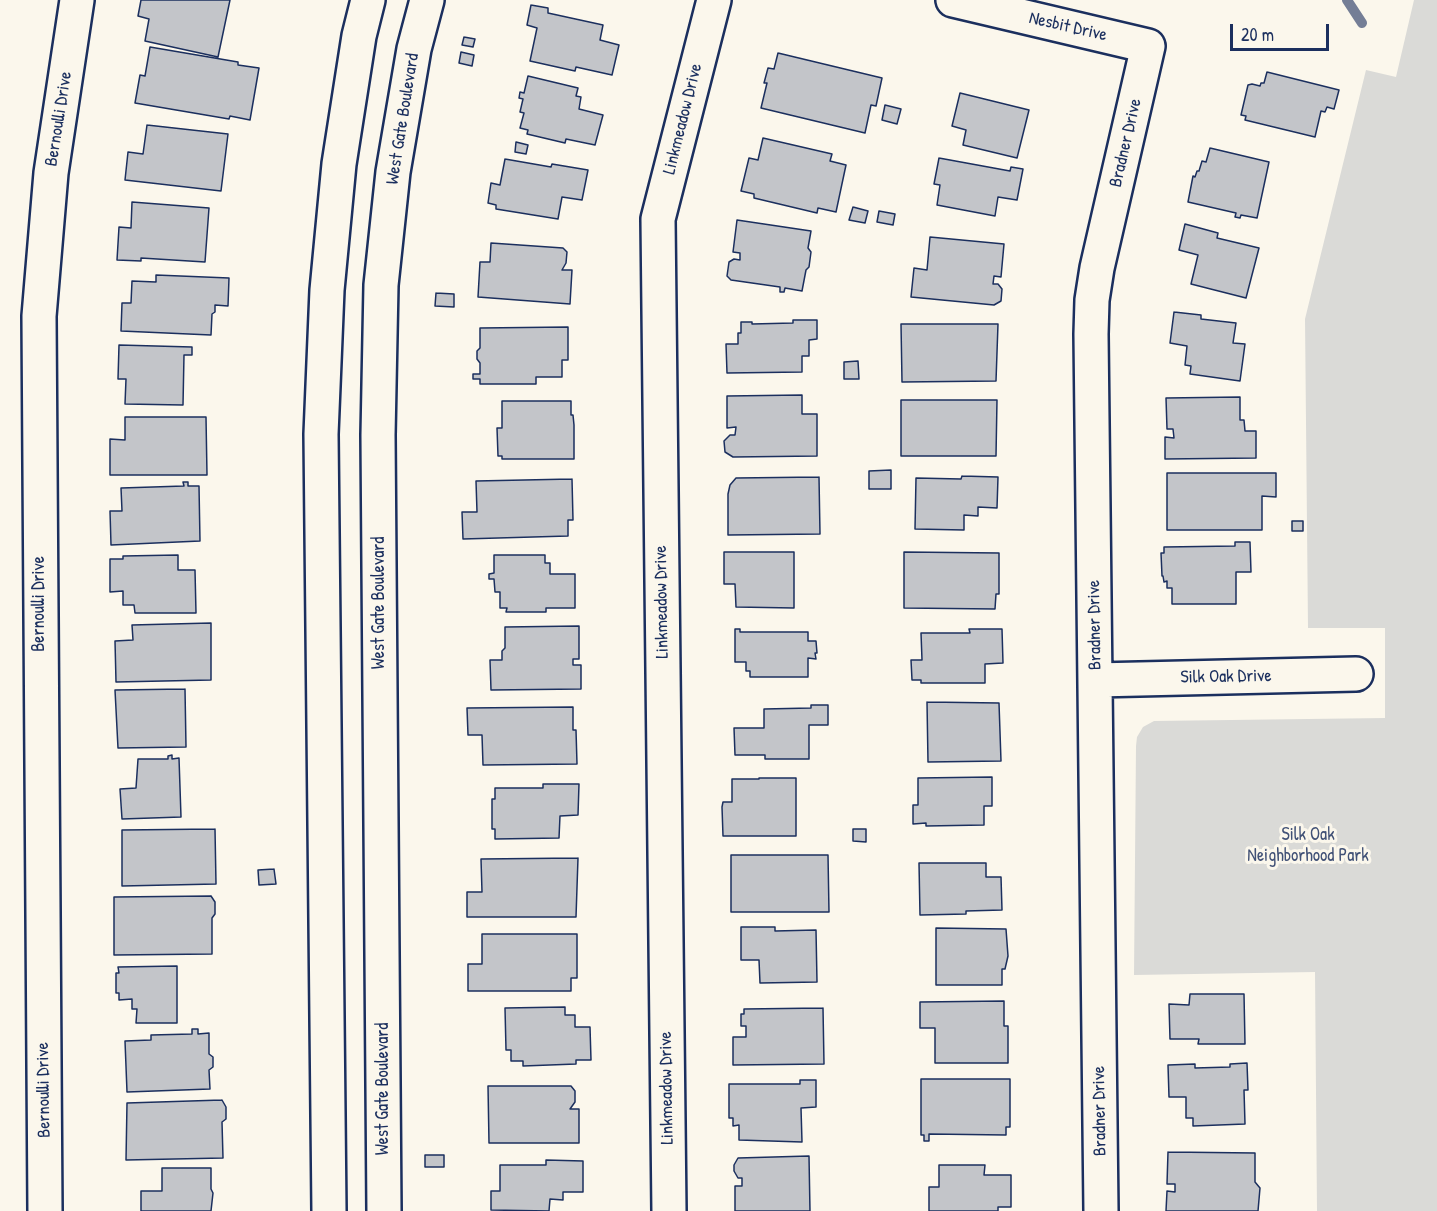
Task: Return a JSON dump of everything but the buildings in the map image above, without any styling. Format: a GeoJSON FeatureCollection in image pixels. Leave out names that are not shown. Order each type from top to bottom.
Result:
{"type":"FeatureCollection","features":[{"type":"Feature","properties":{"kind":"street","name":"Bernoulli Drive"},"geometry":{"type":"LineString","coordinates":[[45,1211],[39,316],[51,173],[77,0]]}},
{"type":"Feature","properties":{"kind":"street"},"geometry":{"type":"LineString","coordinates":[[328,1211],[321,434],[327,290],[339,164],[359,36],[368,0]]}},
{"type":"Feature","properties":{"kind":"street","name":"West Gate Boulevard"},"geometry":{"type":"LineString","coordinates":[[384,1211],[378,435],[381,285],[395,161],[414,49],[427,0]]}},
{"type":"Feature","properties":{"kind":"street","name":"Linkmeadow Drive"},"geometry":{"type":"LineString","coordinates":[[669,1211],[658,219],[714,0]]}},
{"type":"Feature","properties":{"kind":"street","name":"Nesbit Drive"},"geometry":{"type":"LineString","coordinates":[[953,0],[1148,46]]}},
{"type":"Feature","properties":{"kind":"street","name":"Bradner Drive"},"geometry":{"type":"LineString","coordinates":[[1101,1211],[1092,300],[1097,268],[1148,46]]}},
{"type":"Feature","properties":{"kind":"street","name":"Silk Oak Drive"},"geometry":{"type":"LineString","coordinates":[[1096,680],[1356,674]]}},
{"type":"Feature","properties":{"kind":"green space","name":"Silk Oak Neighborhood Park"},"geometry":{"type":"Polygon","coordinates":[[[1414,0],[1437,0],[1437,1211],[1317,1211],[1315,972],[1134,975],[1136,746],[1137,737],[1143,727],[1154,721],[1385,718],[1385,628],[1308,628],[1305,319],[1366,70],[1396,77],[1414,0]]]}},
{"type":"Feature","properties":{"kind":"waterway"},"geometry":{"type":"LineString","coordinates":[[1347,0],[1362,23]]}}]}
